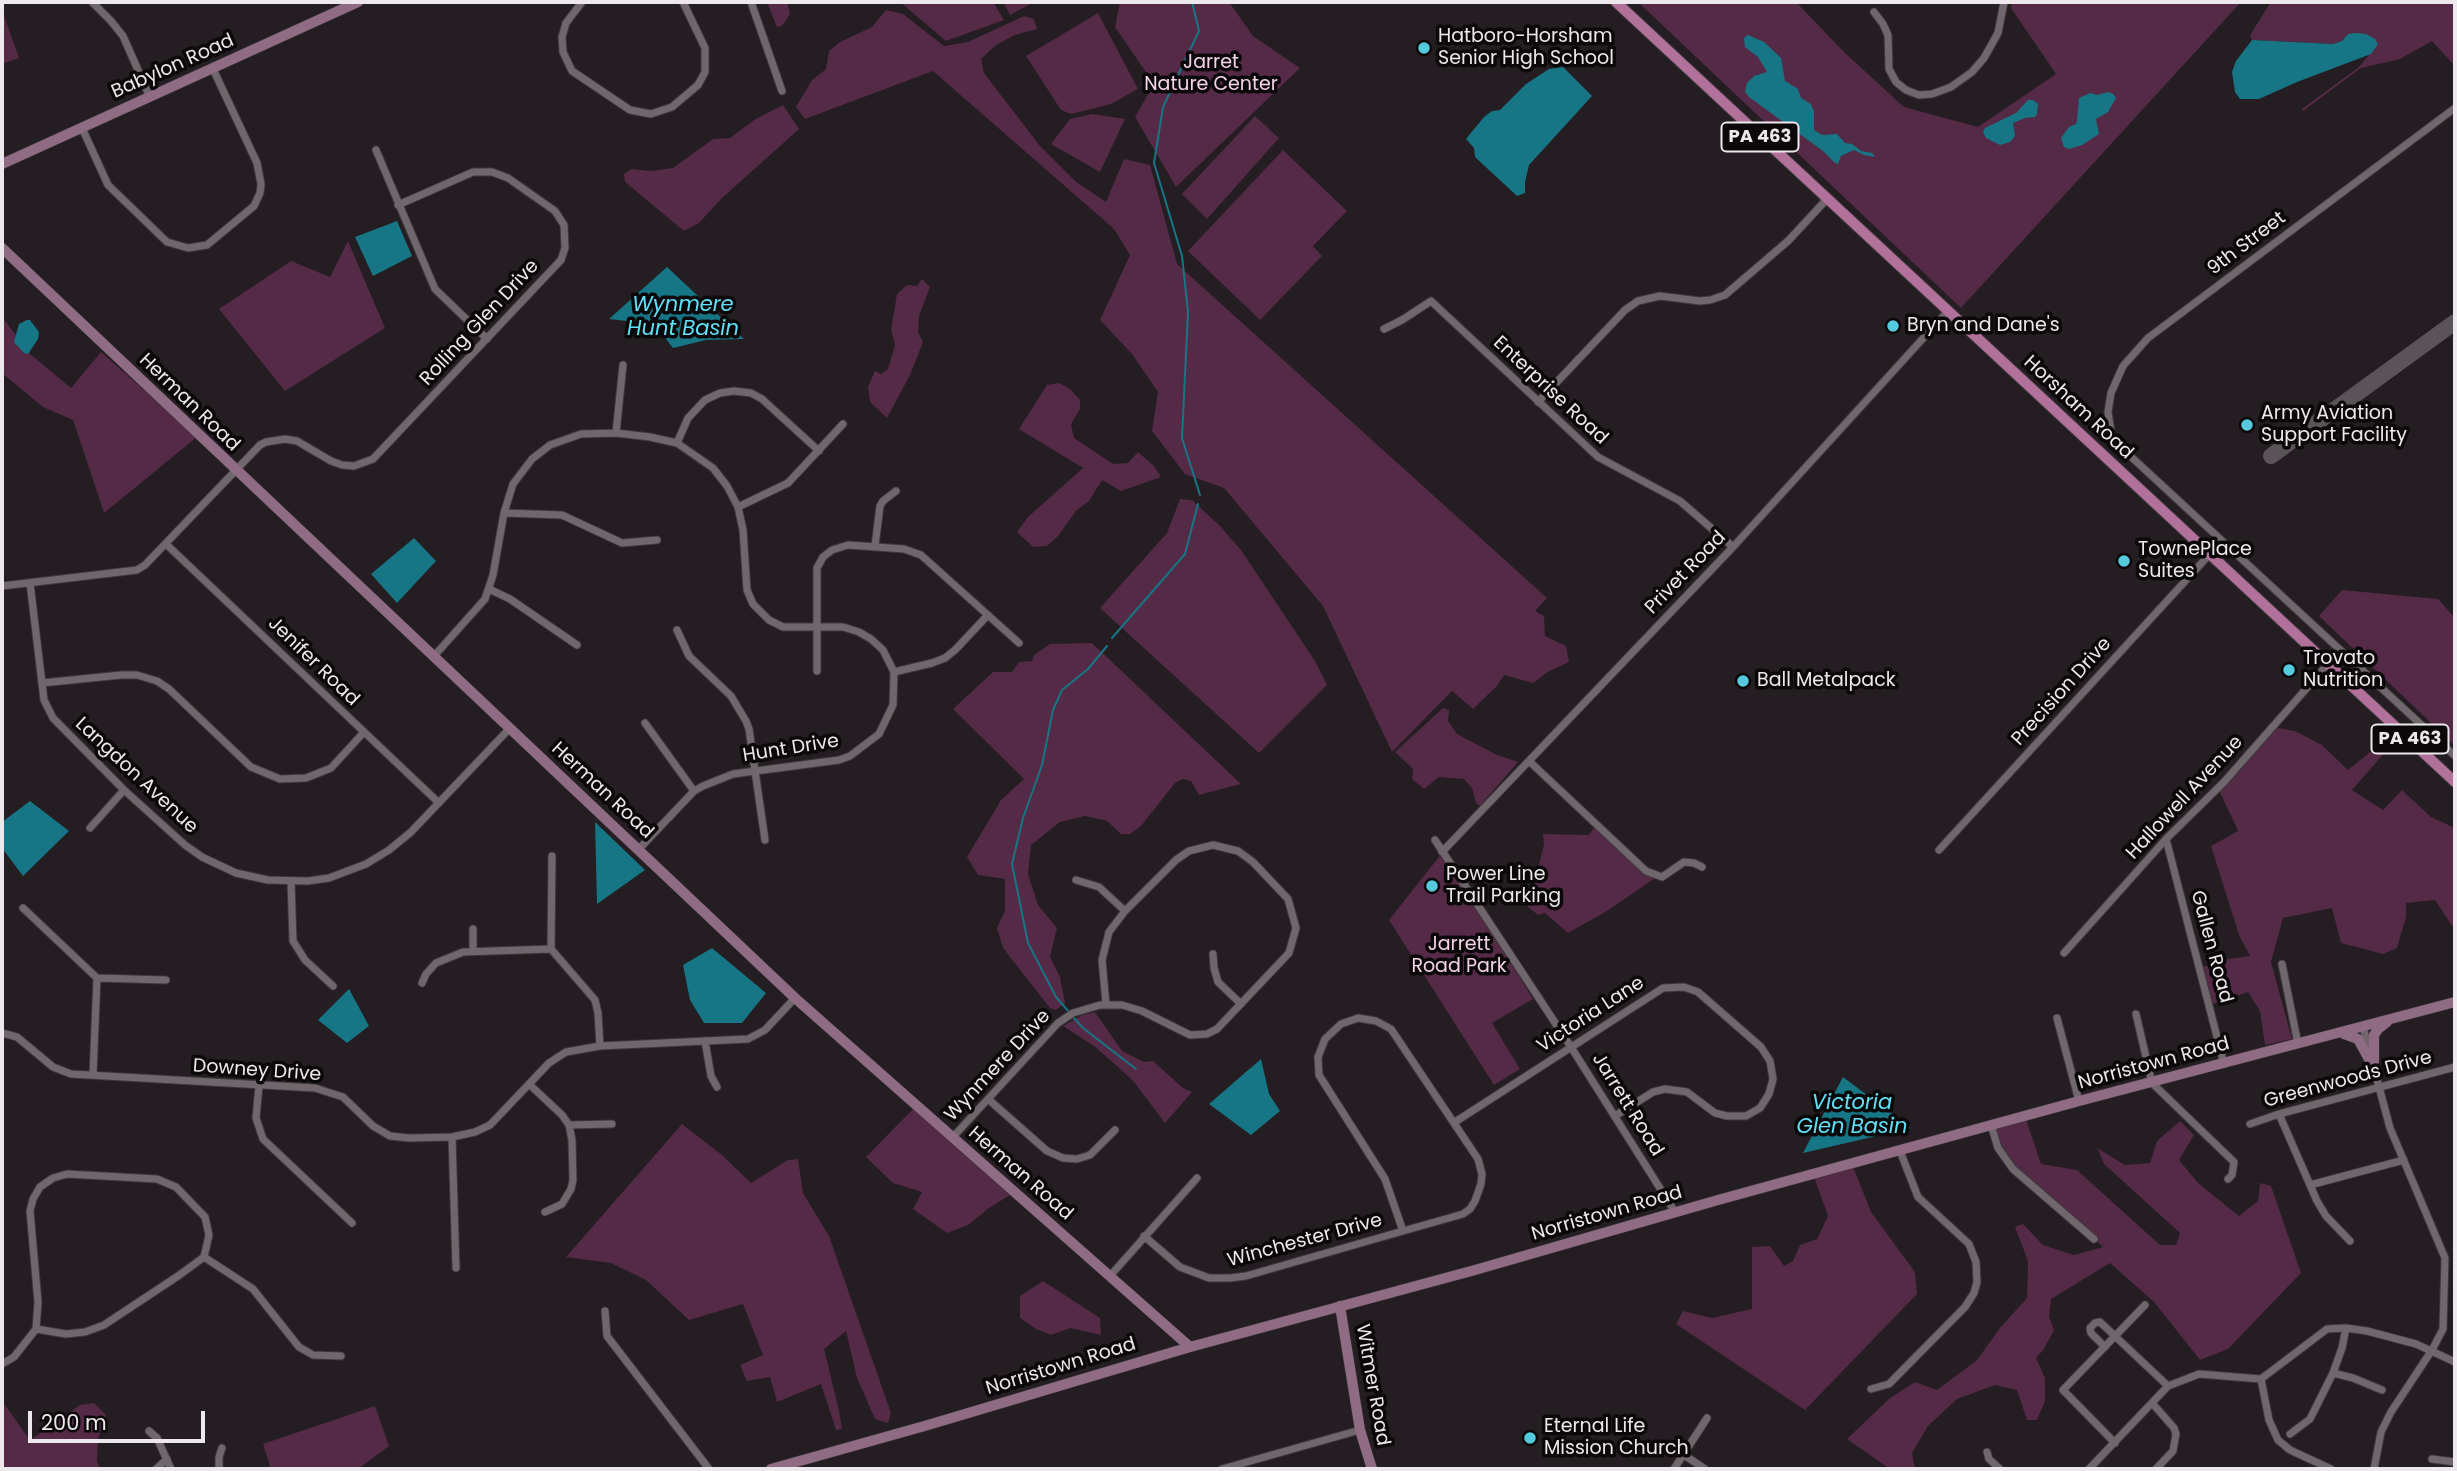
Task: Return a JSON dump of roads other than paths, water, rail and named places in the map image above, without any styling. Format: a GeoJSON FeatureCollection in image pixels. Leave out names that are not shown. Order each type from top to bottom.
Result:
{"type":"FeatureCollection","features":[{"type":"Feature","properties":{"kind":"main road","name":"Horsham Road"},"geometry":{"type":"LineString","coordinates":[[1616,2],[2455,782]]}},
{"type":"Feature","properties":{"kind":"street"},"geometry":{"type":"LineString","coordinates":[[92,2],[123,36],[150,97]]}},
{"type":"Feature","properties":{"kind":"street","name":"Babylon Road"},"geometry":{"type":"LineString","coordinates":[[2,164],[358,2]]}},
{"type":"Feature","properties":{"kind":"street"},"geometry":{"type":"LineString","coordinates":[[582,2],[566,23],[562,37],[563,52],[572,71],[630,110],[651,114],[671,107],[698,85],[705,72],[705,48],[684,2]]}},
{"type":"Feature","properties":{"kind":"street"},"geometry":{"type":"LineString","coordinates":[[751,2],[782,91]]}},
{"type":"Feature","properties":{"kind":"street"},"geometry":{"type":"LineString","coordinates":[[1874,12],[1884,24],[1888,35],[1889,69],[1896,82],[1919,95],[1951,88],[1972,72],[1984,58],[1998,33],[2004,2]]}},
{"type":"Feature","properties":{"kind":"street"},"geometry":{"type":"LineString","coordinates":[[82,128],[108,185],[167,242],[188,248],[207,245],[254,206],[261,184],[257,163],[213,69]]}},
{"type":"Feature","properties":{"kind":"street","name":"9th Street"},"geometry":{"type":"LineString","coordinates":[[2455,108],[2140,345],[2123,366],[2111,394],[2108,412],[2112,437],[2455,756]]}},
{"type":"Feature","properties":{"kind":"street"},"geometry":{"type":"LineString","coordinates":[[376,150],[435,289],[487,339]]}},
{"type":"Feature","properties":{"kind":"street","name":"Rolling Glen Drive"},"geometry":{"type":"LineString","coordinates":[[2,586],[137,570],[166,544],[260,445],[291,440],[303,443],[342,465],[355,466],[373,458],[561,260],[565,248],[566,236],[559,215],[550,206],[508,178],[486,171],[473,172],[398,205]]}},
{"type":"Feature","properties":{"kind":"street"},"geometry":{"type":"LineString","coordinates":[[1538,402],[1625,310],[1638,301],[1660,296],[1700,301],[1725,295],[1788,241],[1827,199]]}},
{"type":"Feature","properties":{"kind":"street","name":"Herman Road"},"geometry":{"type":"LineString","coordinates":[[2,248],[795,998],[1190,1347]]}},
{"type":"Feature","properties":{"kind":"street","name":"Enterprise Road"},"geometry":{"type":"LineString","coordinates":[[1384,328],[1431,302],[1598,457],[1680,501],[1733,547]]}},
{"type":"Feature","properties":{"kind":"street","name":"Privet Road"},"geometry":{"type":"LineString","coordinates":[[1442,852],[1733,547],[1948,311]]}},
{"type":"Feature","properties":{"kind":"street"},"geometry":{"type":"LineString","coordinates":[[616,433],[623,365]]}},
{"type":"Feature","properties":{"kind":"street"},"geometry":{"type":"LineString","coordinates":[[677,443],[688,418],[705,400],[720,393],[734,391],[751,393],[762,399],[819,451]]}},
{"type":"Feature","properties":{"kind":"street"},"geometry":{"type":"LineString","coordinates":[[738,507],[783,487],[843,424]]}},
{"type":"Feature","properties":{"kind":"street"},"geometry":{"type":"LineString","coordinates":[[435,655],[474,613],[489,589],[504,513],[518,476],[540,452],[571,437],[616,433],[677,443],[713,468],[738,507],[743,530],[747,590],[753,604],[769,620],[783,627],[843,627],[863,634],[883,650],[894,672],[945,658],[956,650],[988,615]]}},
{"type":"Feature","properties":{"kind":"street"},"geometry":{"type":"LineString","coordinates":[[875,546],[880,506],[897,491]]}},
{"type":"Feature","properties":{"kind":"street"},"geometry":{"type":"LineString","coordinates":[[504,513],[556,514],[622,543],[657,540]]}},
{"type":"Feature","properties":{"kind":"street","name":"Jenifer Road"},"geometry":{"type":"LineString","coordinates":[[166,544],[439,803]]}},
{"type":"Feature","properties":{"kind":"street"},"geometry":{"type":"LineString","coordinates":[[817,671],[817,573],[821,561],[832,550],[842,546],[875,546],[909,550],[921,555],[1019,643]]}},
{"type":"Feature","properties":{"kind":"street","name":"Precision Drive"},"geometry":{"type":"LineString","coordinates":[[1938,850],[2209,555]]}},
{"type":"Feature","properties":{"kind":"street","name":"Langdon Avenue"},"geometry":{"type":"LineString","coordinates":[[30,583],[44,700],[53,718],[124,790],[185,845],[217,865],[253,877],[291,881],[329,878],[366,864],[397,844],[510,728]]}},
{"type":"Feature","properties":{"kind":"street"},"geometry":{"type":"LineString","coordinates":[[489,589],[510,599],[577,645]]}},
{"type":"Feature","properties":{"kind":"street"},"geometry":{"type":"LineString","coordinates":[[677,630],[689,656],[731,696],[750,729],[765,840]]}},
{"type":"Feature","properties":{"kind":"street","name":"Hallowell Avenue"},"geometry":{"type":"LineString","coordinates":[[2064,953],[2166,839],[2224,782],[2328,664]]}},
{"type":"Feature","properties":{"kind":"street","name":"Hunt Drive"},"geometry":{"type":"LineString","coordinates":[[639,849],[694,791],[733,774],[839,760],[860,750],[879,734],[890,716],[895,696],[894,672]]}},
{"type":"Feature","properties":{"kind":"street"},"geometry":{"type":"LineString","coordinates":[[43,682],[121,675],[157,681],[169,689],[251,767],[280,779],[299,780],[331,768],[364,732]]}},
{"type":"Feature","properties":{"kind":"street"},"geometry":{"type":"LineString","coordinates":[[645,723],[694,791]]}},
{"type":"Feature","properties":{"kind":"street"},"geometry":{"type":"LineString","coordinates":[[1530,761],[1646,871],[1662,877],[1684,862],[1702,867]]}},
{"type":"Feature","properties":{"kind":"street"},"geometry":{"type":"LineString","coordinates":[[90,828],[124,790]]}},
{"type":"Feature","properties":{"kind":"street","name":"Gallen Road"},"geometry":{"type":"LineString","coordinates":[[2166,839],[2224,1064]]}},
{"type":"Feature","properties":{"kind":"street","name":"Jarrett Road"},"geometry":{"type":"LineString","coordinates":[[1435,840],[1571,1046],[1675,1212]]}},
{"type":"Feature","properties":{"kind":"street","name":"Wynmere Drive"},"geometry":{"type":"LineString","coordinates":[[952,1138],[1058,1023],[1070,1014],[1107,1004],[1142,1011],[1190,1035],[1207,1034],[1217,1029],[1289,953],[1296,928],[1292,907],[1283,891],[1244,855],[1220,845],[1194,849],[1176,860],[1125,911],[1110,930],[1102,960],[1107,1004]]}},
{"type":"Feature","properties":{"kind":"street"},"geometry":{"type":"LineString","coordinates":[[552,856],[551,949],[595,1000],[600,1046]]}},
{"type":"Feature","properties":{"kind":"street"},"geometry":{"type":"LineString","coordinates":[[1076,880],[1104,891],[1125,911]]}},
{"type":"Feature","properties":{"kind":"street"},"geometry":{"type":"LineString","coordinates":[[291,881],[293,941],[305,960],[332,986]]}},
{"type":"Feature","properties":{"kind":"street"},"geometry":{"type":"LineString","coordinates":[[23,908],[97,978],[166,980]]}},
{"type":"Feature","properties":{"kind":"street"},"geometry":{"type":"LineString","coordinates":[[473,929],[473,950]]}},
{"type":"Feature","properties":{"kind":"street"},"geometry":{"type":"LineString","coordinates":[[422,983],[426,974],[440,960],[473,950],[551,949]]}},
{"type":"Feature","properties":{"kind":"street"},"geometry":{"type":"LineString","coordinates":[[1213,954],[1219,982],[1241,1004]]}},
{"type":"Feature","properties":{"kind":"street"},"geometry":{"type":"LineString","coordinates":[[2282,964],[2298,1044]]}},
{"type":"Feature","properties":{"kind":"street"},"geometry":{"type":"LineString","coordinates":[[93,1075],[97,978]]}},
{"type":"Feature","properties":{"kind":"street","name":"Victoria Lane"},"geometry":{"type":"LineString","coordinates":[[1455,1122],[1657,990],[1677,987],[1698,992],[1761,1047],[1770,1061],[1773,1079],[1769,1094],[1760,1108],[1746,1116],[1715,1113],[1687,1092],[1665,1089],[1653,1091],[1615,1116]]}},
{"type":"Feature","properties":{"kind":"street","name":"Downey Drive"},"geometry":{"type":"LineString","coordinates":[[2,1033],[18,1037],[61,1072],[315,1088],[342,1097],[373,1126],[390,1136],[452,1137],[475,1132],[490,1125],[556,1057],[575,1049],[741,1040],[765,1030],[795,998]]}},
{"type":"Feature","properties":{"kind":"street","name":"Norristown Road"},"geometry":{"type":"LineString","coordinates":[[771,1469],[1190,1347],[1475,1270],[1675,1212],[2079,1101],[2455,1002]]}},
{"type":"Feature","properties":{"kind":"street"},"geometry":{"type":"LineString","coordinates":[[2136,1014],[2152,1083],[2234,1162],[2232,1175],[2228,1179]]}},
{"type":"Feature","properties":{"kind":"street"},"geometry":{"type":"LineString","coordinates":[[2057,1018],[2079,1101]]}},
{"type":"Feature","properties":{"kind":"street","name":"Winchester Drive"},"geometry":{"type":"LineString","coordinates":[[1144,1236],[1180,1267],[1201,1276],[1224,1279],[1246,1276],[1463,1214],[1475,1201],[1481,1184],[1481,1166],[1455,1122],[1391,1029],[1368,1019],[1341,1024],[1325,1039],[1318,1057],[1319,1075],[1385,1179],[1403,1231]]}},
{"type":"Feature","properties":{"kind":"street"},"geometry":{"type":"LineString","coordinates":[[2374,1068],[2374,1035],[2390,1020]]}},
{"type":"Feature","properties":{"kind":"street"},"geometry":{"type":"LineString","coordinates":[[2363,1027],[2390,1128],[2445,1258],[2443,1329],[2381,1432],[2374,1469]]}},
{"type":"Feature","properties":{"kind":"street"},"geometry":{"type":"LineString","coordinates":[[2333,1035],[2356,1037],[2374,1068]]}},
{"type":"Feature","properties":{"kind":"street"},"geometry":{"type":"LineString","coordinates":[[705,1041],[711,1076],[718,1087]]}},
{"type":"Feature","properties":{"kind":"street","name":"Greenwoods Drive"},"geometry":{"type":"LineString","coordinates":[[2250,1124],[2455,1067]]}},
{"type":"Feature","properties":{"kind":"street"},"geometry":{"type":"LineString","coordinates":[[529,1084],[562,1115],[569,1125],[572,1140],[571,1189],[562,1204],[545,1212]]}},
{"type":"Feature","properties":{"kind":"street"},"geometry":{"type":"LineString","coordinates":[[259,1086],[256,1118],[263,1139],[352,1223]]}},
{"type":"Feature","properties":{"kind":"street"},"geometry":{"type":"LineString","coordinates":[[988,1099],[1047,1151],[1063,1158],[1077,1159],[1090,1155],[1115,1130]]}},
{"type":"Feature","properties":{"kind":"street"},"geometry":{"type":"LineString","coordinates":[[2279,1114],[2326,1216],[2350,1241]]}},
{"type":"Feature","properties":{"kind":"street"},"geometry":{"type":"LineString","coordinates":[[569,1125],[612,1124]]}},
{"type":"Feature","properties":{"kind":"street"},"geometry":{"type":"LineString","coordinates":[[1991,1125],[1998,1148],[2012,1169],[2094,1240]]}},
{"type":"Feature","properties":{"kind":"street"},"geometry":{"type":"LineString","coordinates":[[452,1137],[456,1268]]}},
{"type":"Feature","properties":{"kind":"street"},"geometry":{"type":"LineString","coordinates":[[1871,1389],[1889,1384],[1956,1317],[1970,1301],[1977,1282],[1976,1262],[1969,1244],[1919,1197],[1900,1151]]}},
{"type":"Feature","properties":{"kind":"street"},"geometry":{"type":"LineString","coordinates":[[2310,1185],[2404,1160]]}},
{"type":"Feature","properties":{"kind":"street"},"geometry":{"type":"LineString","coordinates":[[2,1364],[14,1357],[36,1329],[38,1302],[30,1211],[40,1187],[53,1178],[67,1174],[158,1179],[176,1187],[205,1217],[209,1235],[204,1257],[104,1325],[85,1332],[66,1334],[36,1329]]}},
{"type":"Feature","properties":{"kind":"street"},"geometry":{"type":"LineString","coordinates":[[1110,1276],[1197,1178]]}},
{"type":"Feature","properties":{"kind":"street"},"geometry":{"type":"LineString","coordinates":[[204,1257],[253,1289],[299,1347],[313,1355],[341,1356]]}},
{"type":"Feature","properties":{"kind":"street"},"geometry":{"type":"LineString","coordinates":[[2445,1258],[2455,1258]]}},
{"type":"Feature","properties":{"kind":"street"},"geometry":{"type":"LineString","coordinates":[[2115,1443],[2063,1390],[2145,1305]]}},
{"type":"Feature","properties":{"kind":"street","name":"Witmer Road"},"geometry":{"type":"LineString","coordinates":[[1340,1306],[1360,1430],[1372,1469]]}},
{"type":"Feature","properties":{"kind":"street"},"geometry":{"type":"LineString","coordinates":[[605,1311],[607,1336],[709,1469]]}},
{"type":"Feature","properties":{"kind":"street"},"geometry":{"type":"LineString","coordinates":[[2105,1346],[2091,1333],[2090,1328],[2100,1322],[2168,1386]]}},
{"type":"Feature","properties":{"kind":"street"},"geometry":{"type":"LineString","coordinates":[[2291,1434],[2310,1419],[2333,1373],[2346,1328]]}},
{"type":"Feature","properties":{"kind":"street"},"geometry":{"type":"LineString","coordinates":[[2089,1469],[2168,1386],[2199,1374],[2261,1379],[2326,1329],[2346,1328],[2416,1344],[2455,1362]]}},
{"type":"Feature","properties":{"kind":"street"},"geometry":{"type":"LineString","coordinates":[[2333,1373],[2382,1390]]}},
{"type":"Feature","properties":{"kind":"street"},"geometry":{"type":"LineString","coordinates":[[2261,1379],[2269,1420],[2278,1440],[2290,1450],[2330,1469]]}},
{"type":"Feature","properties":{"kind":"street"},"geometry":{"type":"LineString","coordinates":[[2153,1404],[2176,1434],[2173,1451],[2156,1469]]}},
{"type":"Feature","properties":{"kind":"street"},"geometry":{"type":"LineString","coordinates":[[1674,1469],[1707,1418]]}},
{"type":"Feature","properties":{"kind":"street"},"geometry":{"type":"LineString","coordinates":[[1222,1469],[1360,1430]]}},
{"type":"Feature","properties":{"kind":"street"},"geometry":{"type":"LineString","coordinates":[[149,1431],[157,1438],[171,1469]]}},
{"type":"Feature","properties":{"kind":"street"},"geometry":{"type":"LineString","coordinates":[[219,1469],[222,1448]]}},
{"type":"Feature","properties":{"kind":"street"},"geometry":{"type":"LineString","coordinates":[[1987,1452],[1989,1459],[2000,1469]]}},
{"type":"Feature","properties":{"kind":"street"},"geometry":{"type":"LineString","coordinates":[[1684,1455],[1705,1469]]}},
{"type":"Feature","properties":{"kind":"street"},"geometry":{"type":"LineString","coordinates":[[156,1469],[166,1459]]}},
{"type":"Feature","properties":{"kind":"street"},"geometry":{"type":"LineString","coordinates":[[2432,1459],[2455,1462]]}},
{"type":"Feature","properties":{"kind":"water"},"geometry":{"type":"Polygon","coordinates":[[[2356,33],[2375,39],[2378,44],[2371,54],[2259,99],[2240,99],[2235,92],[2232,72],[2236,61],[2252,40],[2333,44],[2342,41],[2348,34],[2356,33]]]}},
{"type":"Feature","properties":{"kind":"water"},"geometry":{"type":"Polygon","coordinates":[[[1748,35],[1764,42],[1781,58],[1785,81],[1798,89],[1801,98],[1811,104],[1814,130],[1822,135],[1837,134],[1845,143],[1872,153],[1875,157],[1854,150],[1841,156],[1838,164],[1835,163],[1823,151],[1749,97],[1745,92],[1747,83],[1754,76],[1767,72],[1758,57],[1745,47],[1744,38],[1748,35]]]}},
{"type":"Feature","properties":{"kind":"water"},"geometry":{"type":"Polygon","coordinates":[[[1563,67],[1592,96],[1529,165],[1525,193],[1517,196],[1475,157],[1474,148],[1466,139],[1484,117],[1492,111],[1500,110],[1526,84],[1549,69],[1563,67]]]}},
{"type":"Feature","properties":{"kind":"water"},"geometry":{"type":"Polygon","coordinates":[[[2108,92],[2116,98],[2108,112],[2096,119],[2099,134],[2082,145],[2069,149],[2064,147],[2061,138],[2069,127],[2076,124],[2079,98],[2090,93],[2097,95],[2108,92]]]}},
{"type":"Feature","properties":{"kind":"water"},"geometry":{"type":"Polygon","coordinates":[[[2028,100],[2038,104],[2037,114],[2035,117],[2013,123],[2015,136],[2010,142],[2000,145],[1986,138],[1983,132],[1985,128],[2016,113],[2028,100]]]}},
{"type":"Feature","properties":{"kind":"water"},"geometry":{"type":"Polygon","coordinates":[[[397,221],[412,256],[373,276],[355,237],[397,221]]]}},
{"type":"Feature","properties":{"kind":"water","name":"Wynmere Hunt Basin"},"geometry":{"type":"Polygon","coordinates":[[[667,267],[744,339],[706,340],[673,348],[654,324],[609,319],[667,267]]]}},
{"type":"Feature","properties":{"kind":"water"},"geometry":{"type":"Polygon","coordinates":[[[30,320],[39,332],[38,339],[28,354],[14,342],[19,324],[30,320]]]}},
{"type":"Feature","properties":{"kind":"water"},"geometry":{"type":"Polygon","coordinates":[[[414,538],[436,561],[397,603],[371,574],[414,538]]]}},
{"type":"Feature","properties":{"kind":"water"},"geometry":{"type":"Polygon","coordinates":[[[30,801],[69,831],[23,876],[2,848],[2,822],[30,801]]]}},
{"type":"Feature","properties":{"kind":"water"},"geometry":{"type":"Polygon","coordinates":[[[595,822],[645,870],[597,904],[595,822]]]}},
{"type":"Feature","properties":{"kind":"water"},"geometry":{"type":"Polygon","coordinates":[[[712,948],[766,993],[742,1023],[704,1023],[690,1000],[683,965],[712,948]]]}},
{"type":"Feature","properties":{"kind":"water"},"geometry":{"type":"Polygon","coordinates":[[[349,989],[369,1026],[347,1043],[318,1020],[349,989]]]}},
{"type":"Feature","properties":{"kind":"water"},"geometry":{"type":"Polygon","coordinates":[[[1261,1059],[1269,1094],[1280,1111],[1251,1135],[1209,1104],[1261,1059]]]}},
{"type":"Feature","properties":{"kind":"water","name":"Victoria Glen Basin"},"geometry":{"type":"Polygon","coordinates":[[[1843,1077],[1911,1128],[1803,1153],[1843,1077]]]}},
{"type":"Feature","properties":{"kind":"waterway"},"geometry":{"type":"LineString","coordinates":[[1192,2],[1199,31],[1163,107],[1154,163],[1182,256],[1188,312],[1182,438],[1200,495]]}},
{"type":"Feature","properties":{"kind":"waterway"},"geometry":{"type":"LineString","coordinates":[[1112,638],[1185,554],[1198,504]]}},
{"type":"Feature","properties":{"kind":"waterway"},"geometry":{"type":"LineString","coordinates":[[1069,1012],[1056,997],[1028,943],[1012,864],[1023,818],[1042,765],[1053,710],[1062,690],[1088,669],[1107,646]]}},
{"type":"Feature","properties":{"kind":"waterway"},"geometry":{"type":"LineString","coordinates":[[1072,1016],[1083,1028],[1136,1069]]}},
{"type":"Feature","properties":{"kind":"place","name":"Hatboro-Horsham Senior High School"},"geometry":{"type":"Point","coordinates":[1424,48]}},
{"type":"Feature","properties":{"kind":"place","name":"Bryn and Dane's"},"geometry":{"type":"Point","coordinates":[1893,326]}},
{"type":"Feature","properties":{"kind":"place","name":"Army Aviation Support Facility"},"geometry":{"type":"Point","coordinates":[2247,425]}},
{"type":"Feature","properties":{"kind":"place","name":"TownePlace Suites"},"geometry":{"type":"Point","coordinates":[2124,561]}},
{"type":"Feature","properties":{"kind":"place","name":"Trovato Nutrition"},"geometry":{"type":"Point","coordinates":[2289,670]}},
{"type":"Feature","properties":{"kind":"place","name":"Ball Metalpack"},"geometry":{"type":"Point","coordinates":[1743,681]}},
{"type":"Feature","properties":{"kind":"place","name":"Power Line Trail Parking"},"geometry":{"type":"Point","coordinates":[1432,886]}},
{"type":"Feature","properties":{"kind":"place","name":"Eternal Life Mission Church"},"geometry":{"type":"Point","coordinates":[1530,1438]}},
{"type":"Feature","properties":{"kind":"park label","name":"Jarret Nature Center"},"geometry":{"type":"Point","coordinates":[1211,74]}},
{"type":"Feature","properties":{"kind":"park label","name":"Jarrett Road Park"},"geometry":{"type":"Point","coordinates":[1459,956]}}]}
